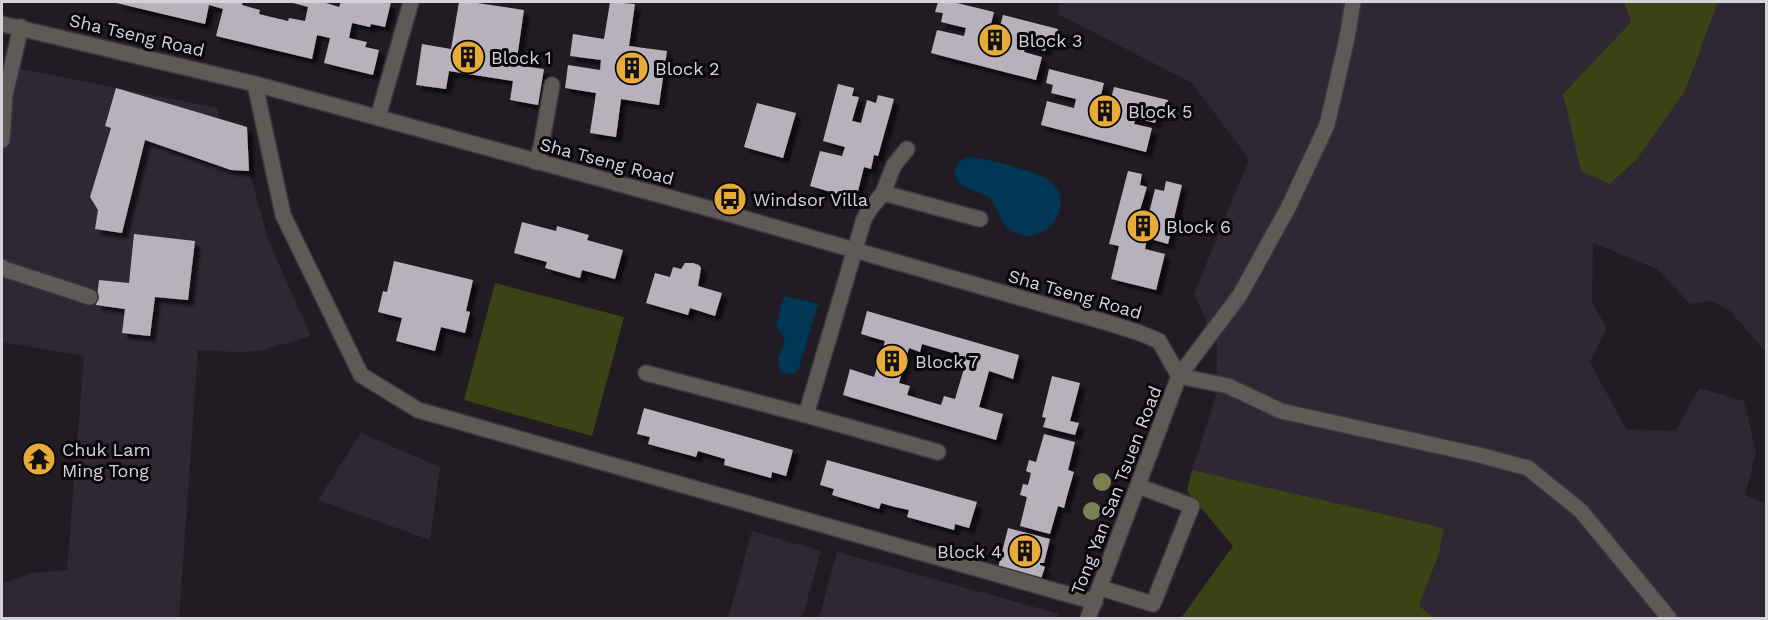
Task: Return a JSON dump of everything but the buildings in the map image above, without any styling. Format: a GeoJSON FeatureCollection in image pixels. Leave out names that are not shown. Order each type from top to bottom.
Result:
{"type":"FeatureCollection","features":[{"type":"Feature","properties":{"kind":"street"},"geometry":{"type":"LineString","coordinates":[[378,117],[411,2]]}},
{"type":"Feature","properties":{"kind":"street","name":"Tong Yan San Tsuen Road"},"geometry":{"type":"LineString","coordinates":[[1088,618],[1179,376],[1240,295],[1288,208],[1327,125],[1353,2]]}},
{"type":"Feature","properties":{"kind":"street","name":"Sha Tseng Road"},"geometry":{"type":"LineString","coordinates":[[2,24],[255,84],[378,117],[1140,333],[1159,341],[1179,376]]}},
{"type":"Feature","properties":{"kind":"street"},"geometry":{"type":"LineString","coordinates":[[2,140],[5,94],[21,27]]}},
{"type":"Feature","properties":{"kind":"street"},"geometry":{"type":"LineString","coordinates":[[255,84],[283,215],[361,375],[418,410],[1098,595],[1153,604],[1192,506],[1138,486]]}},
{"type":"Feature","properties":{"kind":"street"},"geometry":{"type":"LineString","coordinates":[[536,162],[541,147],[552,85]]}},
{"type":"Feature","properties":{"kind":"street"},"geometry":{"type":"LineString","coordinates":[[806,415],[864,219],[883,193],[894,165],[907,149]]}},
{"type":"Feature","properties":{"kind":"street"},"geometry":{"type":"LineString","coordinates":[[883,193],[980,219]]}},
{"type":"Feature","properties":{"kind":"street"},"geometry":{"type":"LineString","coordinates":[[2,267],[90,297]]}},
{"type":"Feature","properties":{"kind":"street"},"geometry":{"type":"LineString","coordinates":[[646,373],[938,452]]}},
{"type":"Feature","properties":{"kind":"street"},"geometry":{"type":"LineString","coordinates":[[1179,376],[1227,386],[1281,411],[1528,468],[1581,511],[1669,618]]}},
{"type":"Feature","properties":{"kind":"shaded area"},"geometry":{"type":"Polygon","coordinates":[[[1059,2],[1624,2],[1632,22],[1563,94],[1685,91],[1718,2],[1766,2],[1766,352],[1730,311],[1712,301],[1690,304],[1657,269],[1593,243],[1592,303],[1607,328],[1590,362],[1626,429],[1676,431],[1699,388],[1744,401],[1756,452],[1745,495],[1766,504],[1766,618],[1435,618],[1419,606],[1439,554],[1444,528],[1192,470],[1216,396],[1217,343],[1194,294],[1249,159],[1192,83],[1058,14],[1059,2]]]}},
{"type":"Feature","properties":{"kind":"shaded area"},"geometry":{"type":"Polygon","coordinates":[[[2,65],[218,108],[218,118],[247,127],[249,171],[269,242],[311,336],[260,351],[198,350],[179,618],[2,618],[2,584],[32,573],[67,570],[84,356],[2,342],[2,65]]]}},
{"type":"Feature","properties":{"kind":"shaded area"},"geometry":{"type":"Polygon","coordinates":[[[361,433],[440,467],[430,540],[318,500],[361,433]]]}},
{"type":"Feature","properties":{"kind":"shaded area"},"geometry":{"type":"Polygon","coordinates":[[[752,531],[821,551],[802,618],[728,618],[752,531]]]}},
{"type":"Feature","properties":{"kind":"shaded area"},"geometry":{"type":"Polygon","coordinates":[[[837,552],[1059,614],[1057,618],[819,618],[837,552]]]}},
{"type":"Feature","properties":{"kind":"green space"},"geometry":{"type":"Polygon","coordinates":[[[1624,2],[1718,2],[1685,91],[1637,159],[1610,184],[1581,171],[1563,94],[1631,22],[1624,2]]]}},
{"type":"Feature","properties":{"kind":"green space"},"geometry":{"type":"Polygon","coordinates":[[[495,283],[624,317],[592,436],[464,400],[495,283]]]}},
{"type":"Feature","properties":{"kind":"green space"},"geometry":{"type":"Polygon","coordinates":[[[1192,470],[1444,528],[1439,554],[1419,606],[1435,618],[1181,618],[1233,546],[1187,491],[1192,470]]]}},
{"type":"Feature","properties":{"kind":"water"},"geometry":{"type":"Polygon","coordinates":[[[970,157],[1024,170],[1050,181],[1058,191],[1061,202],[1054,222],[1035,235],[1024,236],[1012,231],[1001,219],[989,197],[966,188],[957,180],[955,175],[958,163],[970,157]]]}},
{"type":"Feature","properties":{"kind":"water"},"geometry":{"type":"Polygon","coordinates":[[[784,296],[818,304],[799,368],[788,374],[781,373],[778,360],[785,339],[776,327],[784,296]]]}},
{"type":"Feature","properties":{"kind":"place","name":"Block 3"},"geometry":{"type":"Point","coordinates":[995,40]}},
{"type":"Feature","properties":{"kind":"place","name":"Block 1"},"geometry":{"type":"Point","coordinates":[468,57]}},
{"type":"Feature","properties":{"kind":"place","name":"Block 2"},"geometry":{"type":"Point","coordinates":[632,68]}},
{"type":"Feature","properties":{"kind":"place","name":"Block 5"},"geometry":{"type":"Point","coordinates":[1105,111]}},
{"type":"Feature","properties":{"kind":"place","name":"Windsor Villa"},"geometry":{"type":"Point","coordinates":[730,199]}},
{"type":"Feature","properties":{"kind":"place","name":"Block 6"},"geometry":{"type":"Point","coordinates":[1143,226]}},
{"type":"Feature","properties":{"kind":"place","name":"Block 7"},"geometry":{"type":"Point","coordinates":[892,361]}},
{"type":"Feature","properties":{"kind":"place","name":"Chuk Lam Ming Tong"},"geometry":{"type":"Point","coordinates":[39,459]}},
{"type":"Feature","properties":{"kind":"place","name":"Block 4"},"geometry":{"type":"Point","coordinates":[1025,551]}}]}
